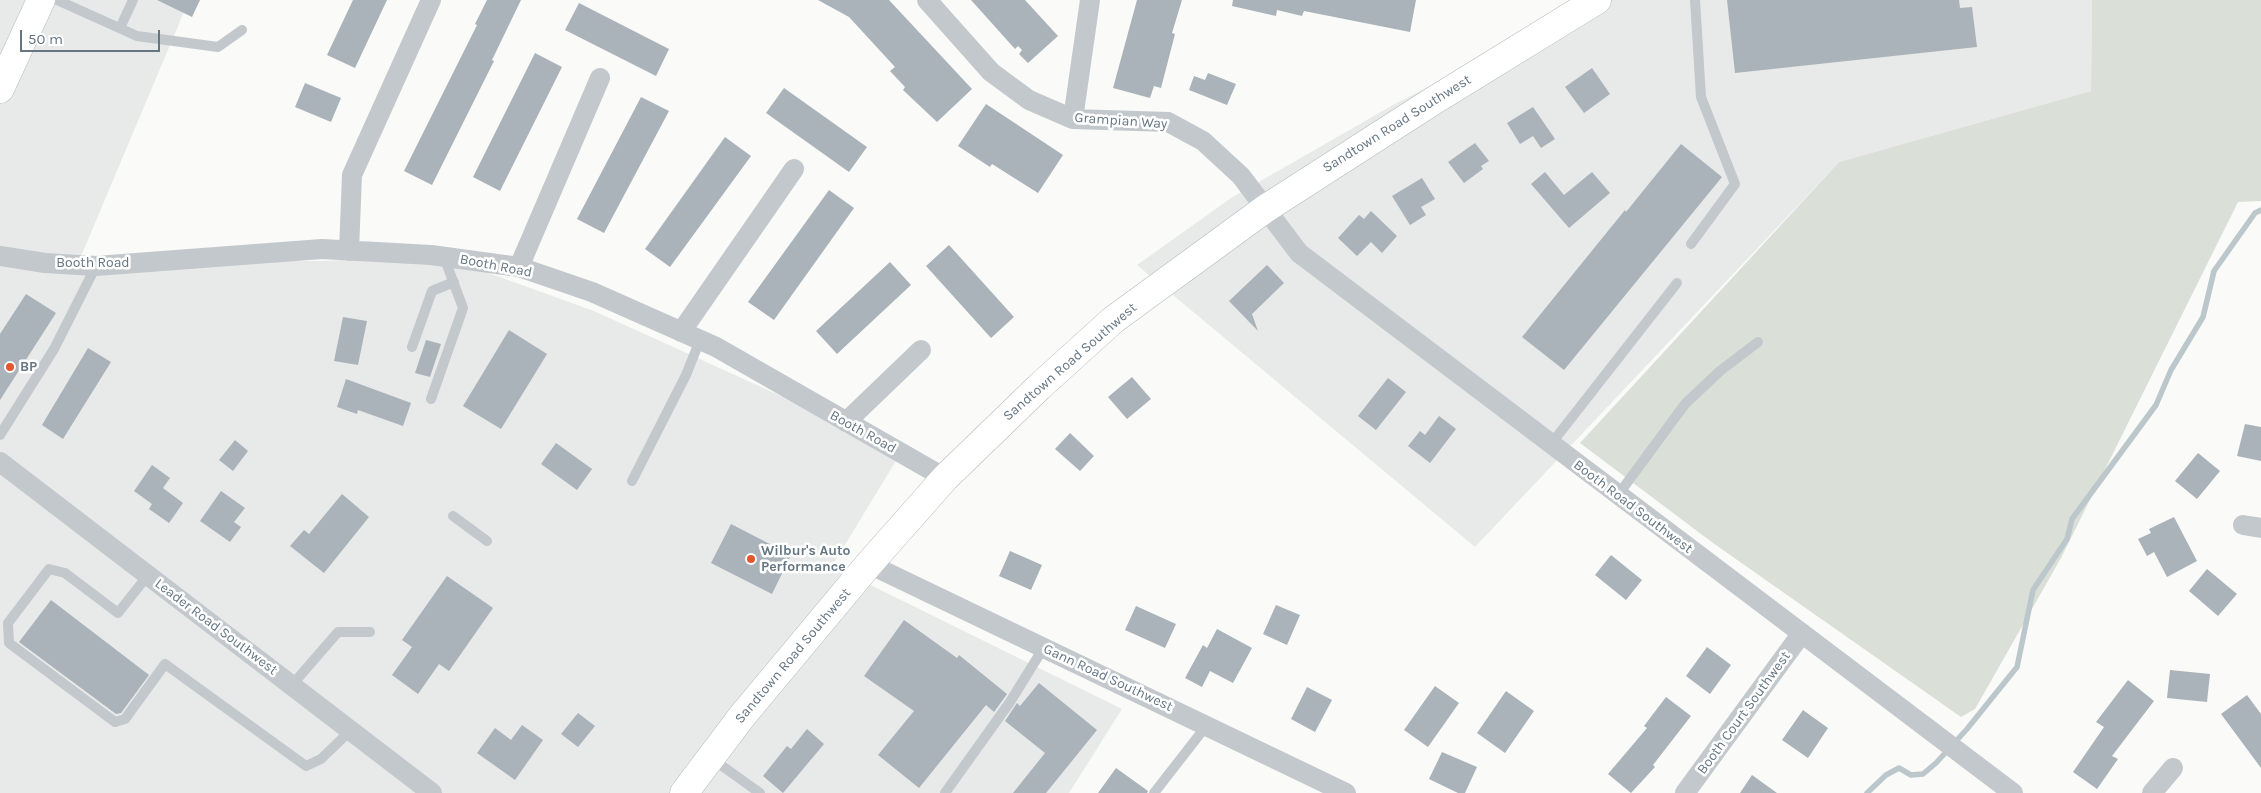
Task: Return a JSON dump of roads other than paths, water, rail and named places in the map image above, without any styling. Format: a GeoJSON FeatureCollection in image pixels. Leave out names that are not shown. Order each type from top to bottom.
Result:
{"type":"FeatureCollection","features":[{"type":"Feature","properties":{"kind":"street"},"geometry":{"type":"LineString","coordinates":[[2,81],[41,0]]}},
{"type":"Feature","properties":{"kind":"street"},"geometry":{"type":"LineString","coordinates":[[349,251],[352,175],[431,0]]}},
{"type":"Feature","properties":{"kind":"street","name":"Grampian Way"},"geometry":{"type":"LineString","coordinates":[[927,0],[991,72],[1029,100],[1073,120],[1168,122],[1203,141],[1241,176],[1265,209]]}},
{"type":"Feature","properties":{"kind":"street"},"geometry":{"type":"LineString","coordinates":[[1073,120],[1090,0]]}},
{"type":"Feature","properties":{"kind":"street","name":"Sandtown Road Southwest"},"geometry":{"type":"LineString","coordinates":[[684,793],[710,758],[869,564],[945,478],[1039,387],[1113,320],[1265,209],[1433,101],[1598,0]]}},
{"type":"Feature","properties":{"kind":"street"},"geometry":{"type":"LineString","coordinates":[[519,267],[600,78]]}},
{"type":"Feature","properties":{"kind":"street"},"geometry":{"type":"LineString","coordinates":[[681,332],[794,169]]}},
{"type":"Feature","properties":{"kind":"street","name":"Booth Road Southwest"},"geometry":{"type":"LineString","coordinates":[[1265,209],[1299,253],[2013,793]]}},
{"type":"Feature","properties":{"kind":"street","name":"Booth Road"},"geometry":{"type":"LineString","coordinates":[[0,256],[45,263],[96,266],[322,250],[444,257],[519,267],[592,292],[716,347],[945,478]]}},
{"type":"Feature","properties":{"kind":"street"},"geometry":{"type":"LineString","coordinates":[[846,422],[921,350]]}},
{"type":"Feature","properties":{"kind":"street","name":"Leader Road Southwest"},"geometry":{"type":"LineString","coordinates":[[0,462],[432,793]]}},
{"type":"Feature","properties":{"kind":"street","name":"Gann Road Southwest"},"geometry":{"type":"LineString","coordinates":[[869,564],[1346,793]]}},
{"type":"Feature","properties":{"kind":"street","name":"Booth Court Southwest"},"geometry":{"type":"LineString","coordinates":[[1685,793],[1802,633]]}},
{"type":"Feature","properties":{"kind":"street"},"geometry":{"type":"LineString","coordinates":[[2152,793],[2172,768]]}},
{"type":"Feature","properties":{"kind":"lane"},"geometry":{"type":"LineString","coordinates":[[57,0],[137,36],[218,47],[242,30]]}},
{"type":"Feature","properties":{"kind":"lane"},"geometry":{"type":"LineString","coordinates":[[120,28],[133,0]]}},
{"type":"Feature","properties":{"kind":"lane"},"geometry":{"type":"LineString","coordinates":[[1691,244],[1735,184],[1701,97],[1695,0]]}},
{"type":"Feature","properties":{"kind":"lane"},"geometry":{"type":"LineString","coordinates":[[430,399],[464,308],[444,257]]}},
{"type":"Feature","properties":{"kind":"lane"},"geometry":{"type":"LineString","coordinates":[[0,435],[54,349],[96,266]]}},
{"type":"Feature","properties":{"kind":"lane"},"geometry":{"type":"LineString","coordinates":[[412,347],[432,291],[454,282]]}},
{"type":"Feature","properties":{"kind":"lane"},"geometry":{"type":"LineString","coordinates":[[1551,444],[1677,283]]}},
{"type":"Feature","properties":{"kind":"lane"},"geometry":{"type":"LineString","coordinates":[[632,481],[686,375],[700,340]]}},
{"type":"Feature","properties":{"kind":"lane"},"geometry":{"type":"LineString","coordinates":[[1618,495],[1685,404],[1720,371],[1758,342]]}},
{"type":"Feature","properties":{"kind":"lane"},"geometry":{"type":"LineString","coordinates":[[453,516],[487,541]]}},
{"type":"Feature","properties":{"kind":"lane"},"geometry":{"type":"LineString","coordinates":[[148,575],[118,612],[65,573],[49,569],[8,623],[9,642],[115,722],[125,719],[165,664],[306,766],[321,759],[351,730]]}},
{"type":"Feature","properties":{"kind":"lane"},"geometry":{"type":"LineString","coordinates":[[292,685],[338,632],[370,632]]}},
{"type":"Feature","properties":{"kind":"lane"},"geometry":{"type":"LineString","coordinates":[[945,793],[1010,702],[1044,647]]}},
{"type":"Feature","properties":{"kind":"lane"},"geometry":{"type":"LineString","coordinates":[[1154,793],[1207,725]]}},
{"type":"Feature","properties":{"kind":"lane"},"geometry":{"type":"LineString","coordinates":[[710,758],[760,793]]}},
{"type":"Feature","properties":{"kind":"waterway"},"geometry":{"type":"LineString","coordinates":[[1867,793],[1886,775],[1899,768],[1911,775],[1923,774],[1936,763],[1967,729],[2017,667],[2033,590],[2067,539],[2072,519],[2156,405],[2171,370],[2203,317],[2214,271],[2255,213],[2261,210]]}},
{"type":"Feature","properties":{"kind":"place","name":"BP"},"geometry":{"type":"Point","coordinates":[10,367]}},
{"type":"Feature","properties":{"kind":"place","name":"Wilbur's Auto Performance"},"geometry":{"type":"Point","coordinates":[751,559]}}]}
